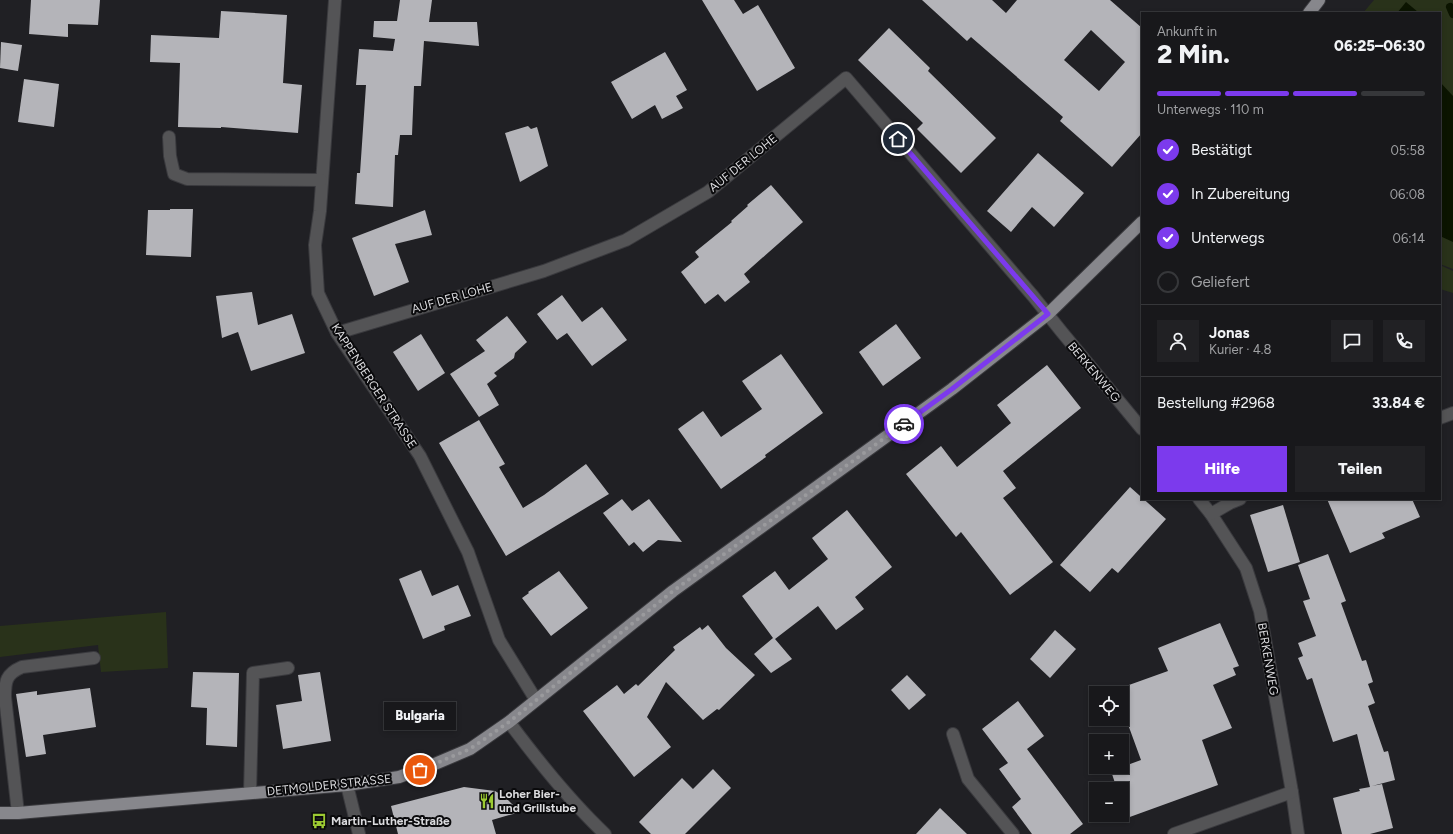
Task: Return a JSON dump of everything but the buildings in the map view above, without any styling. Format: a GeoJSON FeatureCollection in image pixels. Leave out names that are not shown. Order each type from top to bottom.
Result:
{"type":"FeatureCollection","features":[{"type":"Feature","properties":{"kind":"main road"},"geometry":{"type":"LineString","coordinates":[[1310,12],[1319,0]]}},
{"type":"Feature","properties":{"kind":"main road","name":"DETMOLDER STRASSE"},"geometry":{"type":"LineString","coordinates":[[0,813],[18,813],[347,785],[399,777],[470,749],[509,722],[673,591],[952,389],[1048,314],[1141,223]]}},
{"type":"Feature","properties":{"kind":"street","name":"KAPPENBERGER STRASSE"},"geometry":{"type":"LineString","coordinates":[[334,0],[320,211],[315,246],[318,293],[337,332],[420,456],[468,552],[499,640],[536,700]]}},
{"type":"Feature","properties":{"kind":"street","name":"AUF DER LOHE"},"geometry":{"type":"LineString","coordinates":[[337,332],[544,271],[626,240],[708,192],[846,78],[1048,314]]}},
{"type":"Feature","properties":{"kind":"street"},"geometry":{"type":"LineString","coordinates":[[169,137],[170,156],[174,174],[187,179],[321,180]]}},
{"type":"Feature","properties":{"kind":"street","name":"BERKENWEG"},"geometry":{"type":"LineString","coordinates":[[1048,314],[1060,331],[1141,428]]}},
{"type":"Feature","properties":{"kind":"street"},"geometry":{"type":"LineString","coordinates":[[1441,418],[1453,413]]}},
{"type":"Feature","properties":{"kind":"street","name":"BERKENWEG"},"geometry":{"type":"LineString","coordinates":[[1200,500],[1212,514],[1246,568],[1260,611],[1298,834]]}},
{"type":"Feature","properties":{"kind":"street"},"geometry":{"type":"LineString","coordinates":[[1212,514],[1238,500]]}},
{"type":"Feature","properties":{"kind":"street"},"geometry":{"type":"LineString","coordinates":[[18,813],[5,697],[5,684],[8,676],[22,667],[94,658]]}},
{"type":"Feature","properties":{"kind":"street"},"geometry":{"type":"LineString","coordinates":[[250,794],[252,673],[288,668]]}},
{"type":"Feature","properties":{"kind":"street"},"geometry":{"type":"LineString","coordinates":[[509,722],[533,754],[589,819],[606,834]]}},
{"type":"Feature","properties":{"kind":"street"},"geometry":{"type":"LineString","coordinates":[[954,734],[968,779],[1012,834]]}},
{"type":"Feature","properties":{"kind":"street"},"geometry":{"type":"LineString","coordinates":[[347,785],[359,834]]}},
{"type":"Feature","properties":{"kind":"street"},"geometry":{"type":"LineString","coordinates":[[1174,834],[1292,792]]}},
{"type":"Feature","properties":{"kind":"green space"},"geometry":{"type":"Polygon","coordinates":[[[1374,0],[1453,0],[1453,269],[1441,264],[1441,12],[1364,12],[1374,0]]]}},
{"type":"Feature","properties":{"kind":"green space"},"geometry":{"type":"Polygon","coordinates":[[[1441,265],[1453,271],[1453,293],[1441,289],[1441,265]]]}},
{"type":"Feature","properties":{"kind":"green space"},"geometry":{"type":"Polygon","coordinates":[[[166,612],[168,668],[101,672],[98,645],[0,657],[0,626],[166,612]]]}},
{"type":"Feature","properties":{"kind":"shaded area"},"geometry":{"type":"Polygon","coordinates":[[[1406,2],[1418,12],[1398,12],[1406,2]]]}},
{"type":"Feature","properties":{"kind":"shaded area"},"geometry":{"type":"Polygon","coordinates":[[[1441,83],[1453,96],[1453,242],[1441,236],[1441,83]]]}},
{"type":"Feature","properties":{"kind":"waterway"},"geometry":{"type":"LineString","coordinates":[[1450,7],[1453,14]]}},
{"type":"Feature","properties":{"kind":"way so far"},"geometry":{"type":"LineString","coordinates":[[420,770],[470,749],[509,722],[673,591],[904,424]]}},
{"type":"Feature","properties":{"kind":"place","name":"Bulgaria"},"geometry":{"type":"Point","coordinates":[420,770]}},
{"type":"Feature","properties":{"kind":"place","name":"Loher Bier- und Grillstube"},"geometry":{"type":"Point","coordinates":[487,801]}},
{"type":"Feature","properties":{"kind":"place","name":"Martin-Luther-Straße"},"geometry":{"type":"Point","coordinates":[319,821]}},
{"type":"Feature","properties":{"kind":"route"},"geometry":{"type":"LineString","coordinates":[[898,139],[1048,314],[952,389],[904,424]]}}]}
